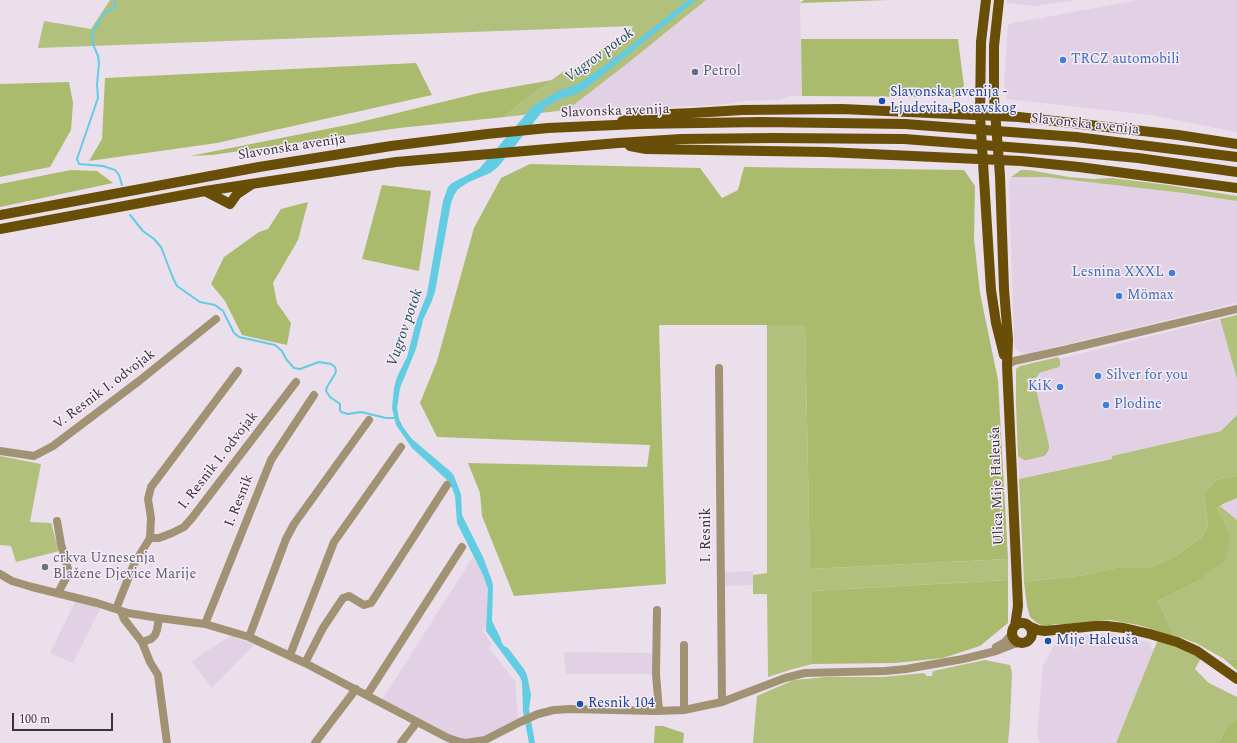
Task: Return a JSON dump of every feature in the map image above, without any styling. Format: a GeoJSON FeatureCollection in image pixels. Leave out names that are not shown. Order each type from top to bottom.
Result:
{"type":"FeatureCollection","features":[{"type":"Feature","properties":{"kind":"main road","name":"Ulica Mije Haleuša"},"geometry":{"type":"LineString","coordinates":[[986,0],[981,42],[980,115],[984,159],[991,290],[1000,340],[1007,365]]}},
{"type":"Feature","properties":{"kind":"main road","name":"Ulica Mije Haleuša"},"geometry":{"type":"LineString","coordinates":[[999,0],[994,46],[994,98],[1000,176],[1008,340],[1007,365],[1018,606],[1013,630]]}},
{"type":"Feature","properties":{"kind":"main road"},"geometry":{"type":"LineString","coordinates":[[612,125],[631,118],[646,115],[742,110],[842,109],[1026,117],[1178,135],[1237,144]]}},
{"type":"Feature","properties":{"kind":"main road","name":"Slavonska avenija"},"geometry":{"type":"LineString","coordinates":[[0,215],[259,167],[391,146],[548,128],[612,125],[761,122],[905,124],[1076,136],[1237,158]]}},
{"type":"Feature","properties":{"kind":"main road","name":"Slavonska avenija"},"geometry":{"type":"LineString","coordinates":[[0,229],[205,191],[396,162],[681,139],[904,139],[1138,158],[1237,172]]}},
{"type":"Feature","properties":{"kind":"main road"},"geometry":{"type":"LineString","coordinates":[[618,143],[646,149],[826,152],[998,160],[1079,167],[1237,188]]}},
{"type":"Feature","properties":{"kind":"main road"},"geometry":{"type":"LineString","coordinates":[[205,191],[230,204],[237,194],[253,183]]}},
{"type":"Feature","properties":{"kind":"main road","name":"Ulica Mije Haleuša"},"geometry":{"type":"LineString","coordinates":[[1018,606],[1024,621],[1030,626]]}},
{"type":"Feature","properties":{"kind":"main road"},"geometry":{"type":"LineString","coordinates":[[1071,628],[1024,643],[1014,640],[1013,630],[1022,623],[1038,630],[1045,631],[1071,628],[1095,626],[1124,628],[1177,642],[1204,655],[1237,679]]}},
{"type":"Feature","properties":{"kind":"main road"},"geometry":{"type":"LineString","coordinates":[[1024,643],[1032,637],[1033,634],[1030,626]]}},
{"type":"Feature","properties":{"kind":"street"},"geometry":{"type":"LineString","coordinates":[[1007,365],[1014,361],[1067,350],[1237,309]]}},
{"type":"Feature","properties":{"kind":"street","name":"V. Resnik I. odvojak"},"geometry":{"type":"LineString","coordinates":[[0,451],[34,456],[53,446],[140,381],[216,319]]}},
{"type":"Feature","properties":{"kind":"street","name":"I. Resnik"},"geometry":{"type":"LineString","coordinates":[[719,368],[722,702]]}},
{"type":"Feature","properties":{"kind":"street"},"geometry":{"type":"LineString","coordinates":[[118,610],[134,564],[150,538],[151,518],[148,499],[151,487],[238,370]]}},
{"type":"Feature","properties":{"kind":"street","name":"I. Resnik I. odvojak"},"geometry":{"type":"LineString","coordinates":[[150,538],[159,538],[184,527],[296,382]]}},
{"type":"Feature","properties":{"kind":"street","name":"I. Resnik"},"geometry":{"type":"LineString","coordinates":[[205,624],[271,460],[314,394]]}},
{"type":"Feature","properties":{"kind":"street"},"geometry":{"type":"LineString","coordinates":[[249,637],[288,534],[369,420]]}},
{"type":"Feature","properties":{"kind":"street"},"geometry":{"type":"LineString","coordinates":[[290,655],[334,542],[401,447]]}},
{"type":"Feature","properties":{"kind":"street"},"geometry":{"type":"LineString","coordinates":[[305,663],[323,628],[342,598],[349,596],[364,604],[371,603],[447,485]]}},
{"type":"Feature","properties":{"kind":"street"},"geometry":{"type":"LineString","coordinates":[[57,521],[61,544],[68,569],[66,578],[58,593]]}},
{"type":"Feature","properties":{"kind":"street"},"geometry":{"type":"LineString","coordinates":[[367,695],[462,547]]}},
{"type":"Feature","properties":{"kind":"street"},"geometry":{"type":"LineString","coordinates":[[0,574],[12,581],[97,603],[118,610],[159,618],[205,624],[249,637],[290,655],[448,738],[460,742],[476,742],[485,740],[538,714],[554,710],[684,710],[722,702],[785,678],[805,673],[906,669],[981,655],[1024,643]]}},
{"type":"Feature","properties":{"kind":"street"},"geometry":{"type":"LineString","coordinates":[[118,610],[142,642],[150,662],[158,675],[167,743]]}},
{"type":"Feature","properties":{"kind":"street"},"geometry":{"type":"LineString","coordinates":[[657,610],[656,674],[659,711]]}},
{"type":"Feature","properties":{"kind":"street"},"geometry":{"type":"LineString","coordinates":[[142,642],[155,636],[159,618]]}},
{"type":"Feature","properties":{"kind":"street"},"geometry":{"type":"LineString","coordinates":[[981,655],[1001,644],[1013,630]]}},
{"type":"Feature","properties":{"kind":"street"},"geometry":{"type":"LineString","coordinates":[[684,645],[684,710]]}},
{"type":"Feature","properties":{"kind":"street"},"geometry":{"type":"LineString","coordinates":[[315,743],[356,689]]}},
{"type":"Feature","properties":{"kind":"street"},"geometry":{"type":"LineString","coordinates":[[401,743],[417,722]]}},
{"type":"Feature","properties":{"kind":"shaded area"},"geometry":{"type":"Polygon","coordinates":[[[706,0],[800,0],[802,96],[791,96],[778,100],[744,101],[697,106],[567,110],[623,67],[706,0]]]}},
{"type":"Feature","properties":{"kind":"shaded area"},"geometry":{"type":"Polygon","coordinates":[[[1007,0],[1077,0],[1035,6],[1007,3],[1007,0]]]}},
{"type":"Feature","properties":{"kind":"shaded area"},"geometry":{"type":"Polygon","coordinates":[[[1138,0],[1237,0],[1237,132],[1150,115],[1007,99],[1004,82],[1008,24],[1138,0]]]}},
{"type":"Feature","properties":{"kind":"shaded area"},"geometry":{"type":"Polygon","coordinates":[[[1026,176],[1120,185],[1237,201],[1237,303],[1026,354],[1020,352],[1014,345],[1009,182],[1011,177],[1026,176]]]}},
{"type":"Feature","properties":{"kind":"shaded area"},"geometry":{"type":"Polygon","coordinates":[[[1220,319],[1237,379],[1237,415],[1221,431],[1112,456],[1113,458],[1019,479],[1018,369],[1220,319]]]}},
{"type":"Feature","properties":{"kind":"shaded area"},"geometry":{"type":"Polygon","coordinates":[[[1237,498],[1237,520],[1220,506],[1237,498]]]}},
{"type":"Feature","properties":{"kind":"shaded area"},"geometry":{"type":"Polygon","coordinates":[[[473,557],[483,575],[488,589],[486,628],[482,629],[492,645],[489,648],[515,681],[518,719],[481,738],[467,740],[453,737],[382,700],[473,557]]]}},
{"type":"Feature","properties":{"kind":"shaded area"},"geometry":{"type":"Polygon","coordinates":[[[753,571],[753,585],[723,586],[723,572],[753,571]]]}},
{"type":"Feature","properties":{"kind":"shaded area"},"geometry":{"type":"Polygon","coordinates":[[[76,600],[101,607],[73,663],[50,653],[76,600]]]}},
{"type":"Feature","properties":{"kind":"shaded area"},"geometry":{"type":"Polygon","coordinates":[[[1113,633],[1115,635],[1152,643],[1150,646],[1154,649],[1116,743],[1040,743],[1037,733],[1043,666],[1056,641],[1066,637],[1113,633]]]}},
{"type":"Feature","properties":{"kind":"shaded area"},"geometry":{"type":"Polygon","coordinates":[[[231,636],[253,644],[253,646],[212,688],[192,662],[203,653],[231,636]]]}},
{"type":"Feature","properties":{"kind":"shaded area"},"geometry":{"type":"Polygon","coordinates":[[[564,652],[654,653],[654,674],[566,674],[564,652]]]}},
{"type":"Feature","properties":{"kind":"green space"},"geometry":{"type":"Polygon","coordinates":[[[110,0],[706,0],[567,110],[505,117],[519,104],[564,71],[577,67],[634,26],[38,48],[44,21],[91,29],[110,0]]]}},
{"type":"Feature","properties":{"kind":"green space"},"geometry":{"type":"Polygon","coordinates":[[[804,0],[889,0],[800,3],[804,0]]]}},
{"type":"Feature","properties":{"kind":"green space"},"geometry":{"type":"Polygon","coordinates":[[[801,39],[958,39],[964,86],[955,97],[802,96],[801,39]]]}},
{"type":"Feature","properties":{"kind":"green space"},"geometry":{"type":"Polygon","coordinates":[[[416,63],[432,95],[217,143],[89,161],[102,139],[105,78],[416,63]]]}},
{"type":"Feature","properties":{"kind":"green space"},"geometry":{"type":"Polygon","coordinates":[[[552,80],[519,104],[505,117],[399,128],[212,155],[190,156],[352,124],[479,93],[552,80]]]}},
{"type":"Feature","properties":{"kind":"green space"},"geometry":{"type":"Polygon","coordinates":[[[69,82],[73,103],[71,130],[50,167],[0,177],[0,84],[69,82]]]}},
{"type":"Feature","properties":{"kind":"green space"},"geometry":{"type":"Polygon","coordinates":[[[530,164],[700,168],[722,198],[738,190],[744,167],[964,170],[975,186],[974,239],[980,293],[998,380],[1008,559],[810,569],[805,325],[659,325],[666,584],[514,596],[482,516],[480,493],[468,463],[647,467],[650,445],[437,437],[420,403],[437,361],[474,228],[501,178],[530,164]]]}},
{"type":"Feature","properties":{"kind":"green space"},"geometry":{"type":"Polygon","coordinates":[[[71,170],[97,171],[113,183],[0,207],[0,184],[71,170]]]}},
{"type":"Feature","properties":{"kind":"green space"},"geometry":{"type":"Polygon","coordinates":[[[1021,170],[1069,177],[1093,179],[1112,178],[1168,185],[1237,196],[1237,201],[1183,193],[1045,177],[1011,177],[1021,170]]]}},
{"type":"Feature","properties":{"kind":"green space"},"geometry":{"type":"Polygon","coordinates":[[[382,185],[431,191],[419,271],[362,259],[382,185]]]}},
{"type":"Feature","properties":{"kind":"green space"},"geometry":{"type":"Polygon","coordinates":[[[308,202],[298,240],[273,283],[277,303],[291,323],[287,345],[242,335],[225,301],[211,284],[224,257],[259,232],[268,229],[281,209],[308,202]]]}},
{"type":"Feature","properties":{"kind":"green space"},"geometry":{"type":"Polygon","coordinates":[[[1237,315],[1237,379],[1220,319],[1237,315]]]}},
{"type":"Feature","properties":{"kind":"green space"},"geometry":{"type":"Polygon","coordinates":[[[767,325],[805,325],[810,569],[1008,559],[1008,580],[812,591],[812,664],[768,677],[767,594],[753,594],[753,575],[767,573],[767,325]]]}},
{"type":"Feature","properties":{"kind":"green space"},"geometry":{"type":"Polygon","coordinates":[[[1058,357],[1060,360],[1059,367],[1039,373],[1034,381],[1049,449],[1044,456],[1024,460],[1018,456],[1016,369],[1020,366],[1058,357]]]}},
{"type":"Feature","properties":{"kind":"green space"},"geometry":{"type":"Polygon","coordinates":[[[1237,415],[1237,476],[1216,480],[1204,493],[1208,526],[1201,538],[1174,557],[1148,568],[1115,568],[1085,575],[1024,582],[1019,479],[1112,459],[1112,456],[1221,431],[1237,415]]]}},
{"type":"Feature","properties":{"kind":"green space"},"geometry":{"type":"Polygon","coordinates":[[[0,456],[41,464],[30,522],[51,523],[59,551],[16,562],[11,546],[0,545],[0,456]]]}},
{"type":"Feature","properties":{"kind":"green space"},"geometry":{"type":"Polygon","coordinates":[[[1237,476],[1237,498],[1217,508],[1231,535],[1225,561],[1194,583],[1158,601],[1174,636],[1138,625],[1110,620],[1055,624],[1046,627],[1037,623],[1030,617],[1024,582],[1085,575],[1115,568],[1148,568],[1174,557],[1201,538],[1208,526],[1204,493],[1216,480],[1237,476]]]}},
{"type":"Feature","properties":{"kind":"green space"},"geometry":{"type":"Polygon","coordinates":[[[1220,506],[1237,520],[1237,660],[1224,659],[1196,643],[1174,636],[1158,601],[1194,583],[1231,535],[1217,508],[1220,506]]]}},
{"type":"Feature","properties":{"kind":"green space"},"geometry":{"type":"Polygon","coordinates":[[[1008,580],[1008,623],[980,646],[943,658],[895,663],[812,664],[812,591],[1008,580]]]}},
{"type":"Feature","properties":{"kind":"green space"},"geometry":{"type":"Polygon","coordinates":[[[1158,640],[1171,643],[1201,658],[1195,669],[1209,683],[1237,697],[1237,718],[1227,727],[1218,743],[1116,743],[1158,640]]]}},
{"type":"Feature","properties":{"kind":"green space"},"geometry":{"type":"Polygon","coordinates":[[[1224,659],[1237,660],[1237,670],[1224,659]]]}},
{"type":"Feature","properties":{"kind":"green space"},"geometry":{"type":"Polygon","coordinates":[[[985,660],[1010,665],[1012,672],[1008,743],[753,743],[757,696],[794,680],[827,677],[883,677],[924,673],[927,676],[932,676],[933,671],[985,660]]]}},
{"type":"Feature","properties":{"kind":"green space"},"geometry":{"type":"Polygon","coordinates":[[[1237,718],[1237,743],[1218,743],[1227,727],[1237,718]]]}},
{"type":"Feature","properties":{"kind":"green space"},"geometry":{"type":"Polygon","coordinates":[[[655,726],[663,726],[684,733],[683,743],[654,743],[655,726]]]}},
{"type":"Feature","properties":{"kind":"water"},"geometry":{"type":"Polygon","coordinates":[[[688,0],[696,0],[584,90],[558,100],[546,107],[498,167],[490,173],[469,182],[458,189],[451,203],[435,292],[423,320],[416,349],[400,388],[397,408],[399,419],[403,427],[412,439],[454,476],[461,494],[462,515],[483,557],[492,581],[492,621],[502,643],[508,648],[527,675],[531,695],[529,709],[535,743],[529,743],[523,711],[522,682],[520,677],[486,631],[488,589],[483,575],[457,523],[455,496],[452,488],[446,479],[412,448],[396,425],[392,408],[394,388],[397,377],[407,357],[416,322],[427,294],[443,201],[448,187],[452,183],[479,169],[533,106],[558,91],[583,81],[620,54],[688,0]]]}},
{"type":"Feature","properties":{"kind":"waterway"},"geometry":{"type":"LineString","coordinates":[[115,0],[113,9],[104,13],[93,32],[92,42],[98,56],[99,63],[97,85],[98,98],[77,159],[79,164],[103,166],[115,170],[119,175],[122,185]]}},
{"type":"Feature","properties":{"kind":"waterway"},"geometry":{"type":"LineString","coordinates":[[130,215],[143,231],[154,239],[161,247],[177,286],[200,302],[215,305],[223,311],[234,333],[239,337],[275,345],[282,351],[286,359],[294,368],[300,369],[319,362],[331,364],[335,367],[336,371],[326,391],[330,397],[340,404],[341,412],[348,414],[361,412],[386,418],[396,418]]}},
{"type":"Feature","properties":{"kind":"place","name":"TRCZ automobili"},"geometry":{"type":"Point","coordinates":[1063,60]}},
{"type":"Feature","properties":{"kind":"place","name":"Petrol"},"geometry":{"type":"Point","coordinates":[695,72]}},
{"type":"Feature","properties":{"kind":"place","name":"Slavonska avenija - Ljudevita Posavskog"},"geometry":{"type":"Point","coordinates":[882,101]}},
{"type":"Feature","properties":{"kind":"place","name":"Lesnina XXXL"},"geometry":{"type":"Point","coordinates":[1172,273]}},
{"type":"Feature","properties":{"kind":"place","name":"Mömax"},"geometry":{"type":"Point","coordinates":[1119,296]}},
{"type":"Feature","properties":{"kind":"place","name":"Silver for you"},"geometry":{"type":"Point","coordinates":[1098,376]}},
{"type":"Feature","properties":{"kind":"place","name":"KiK"},"geometry":{"type":"Point","coordinates":[1060,387]}},
{"type":"Feature","properties":{"kind":"place","name":"Plodine"},"geometry":{"type":"Point","coordinates":[1106,405]}},
{"type":"Feature","properties":{"kind":"place","name":"crkva Uznesenja Blažene Djevice Marije"},"geometry":{"type":"Point","coordinates":[45,567]}},
{"type":"Feature","properties":{"kind":"place","name":"Mije Haleuša"},"geometry":{"type":"Point","coordinates":[1048,641]}},
{"type":"Feature","properties":{"kind":"place","name":"Resnik 104"},"geometry":{"type":"Point","coordinates":[580,704]}},
{"type":"Feature","properties":{"kind":"water label","name":"Vugrov potok"},"geometry":{"type":"Point","coordinates":[600,56]}},
{"type":"Feature","properties":{"kind":"water label","name":"Vugrov potok"},"geometry":{"type":"Point","coordinates":[406,328]}}]}
